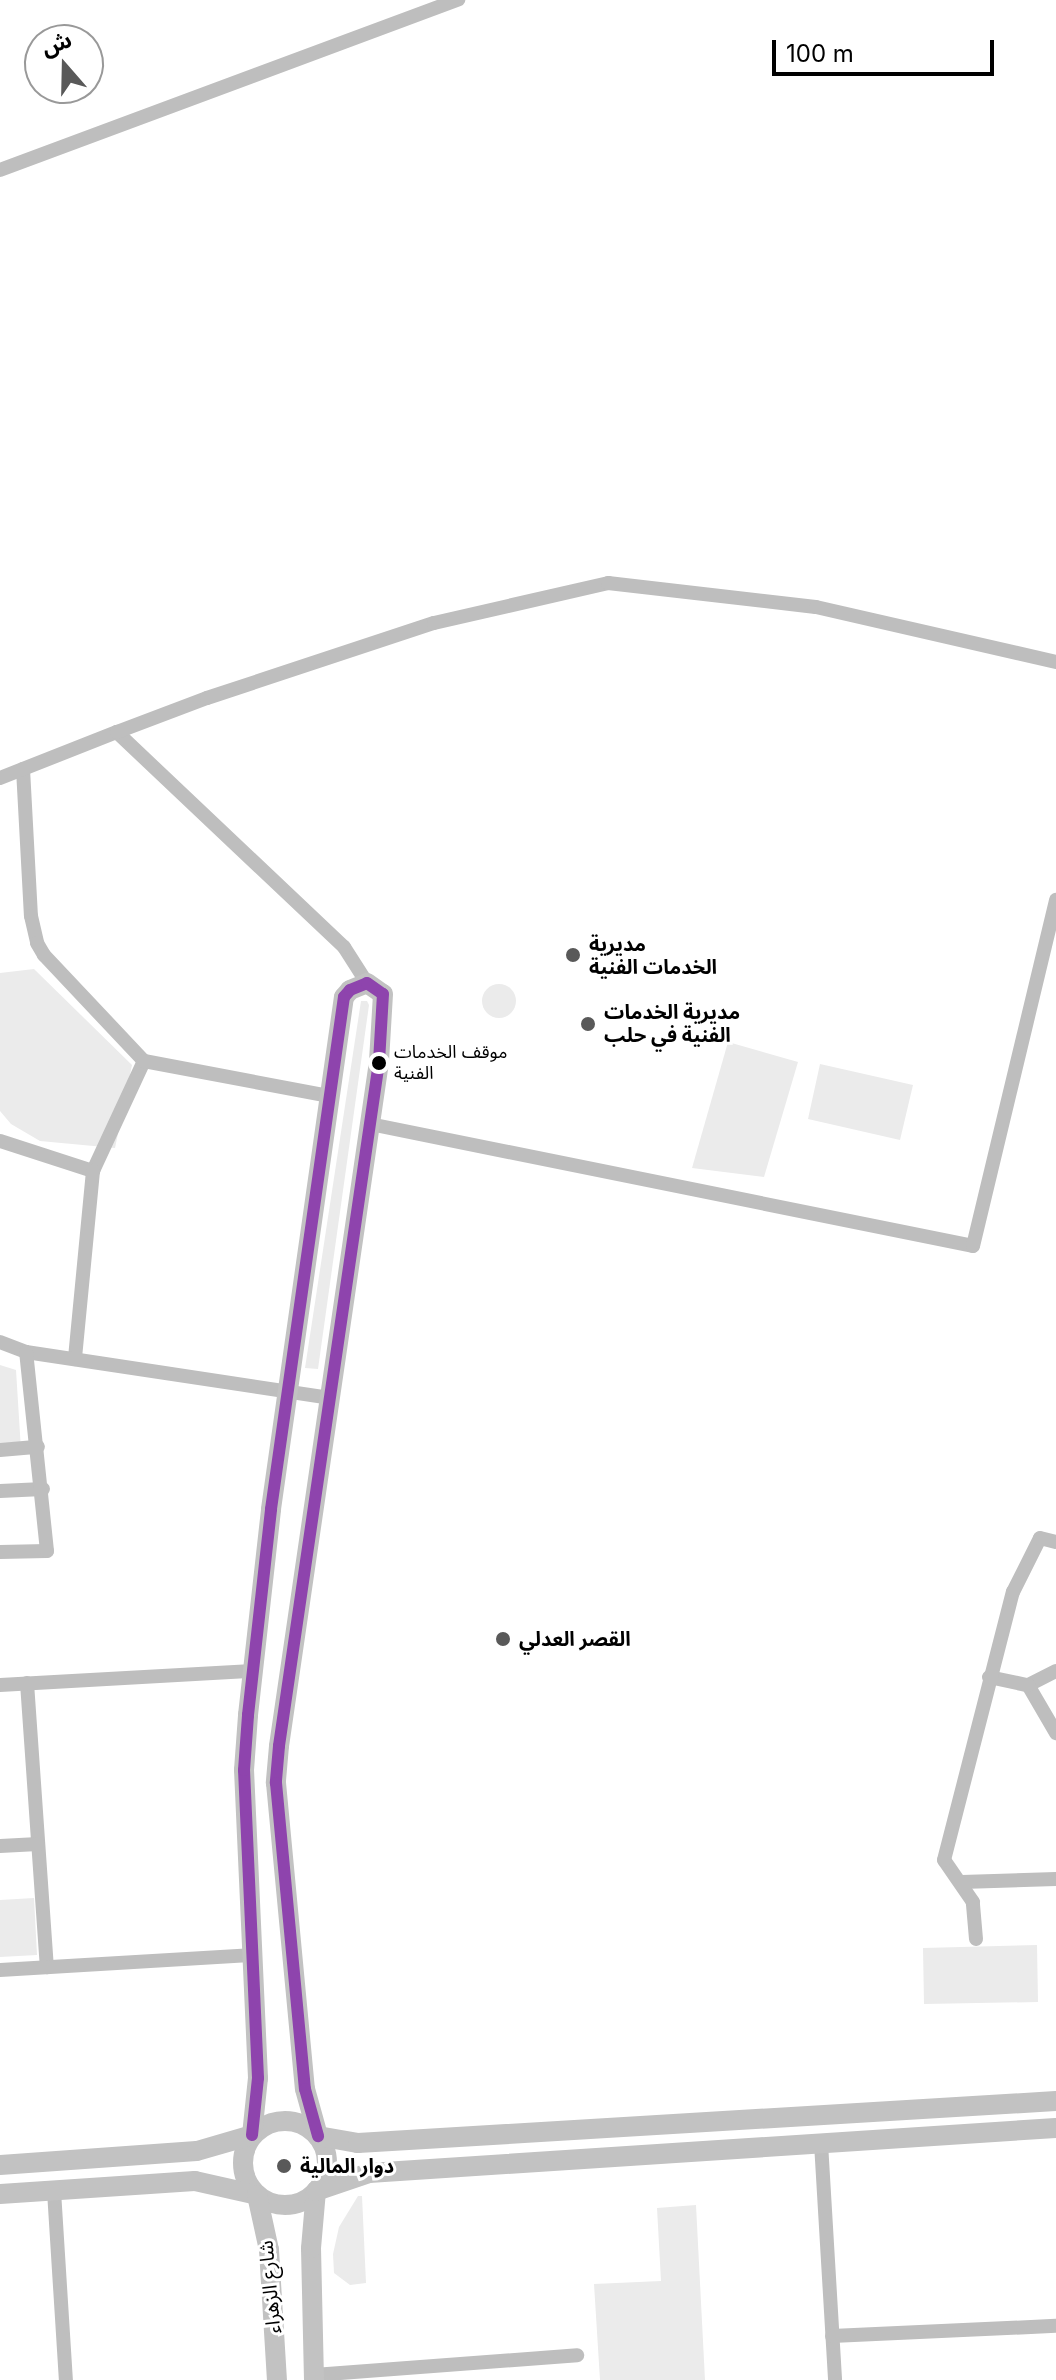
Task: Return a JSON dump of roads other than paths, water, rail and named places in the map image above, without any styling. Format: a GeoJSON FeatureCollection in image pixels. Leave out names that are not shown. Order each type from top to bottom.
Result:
{"type":"FeatureCollection","features":[{"type":"Feature","properties":{"kind":"main road"},"geometry":{"type":"LineString","coordinates":[[314,2377],[311,2248],[316,2191],[327,2170],[327,2158],[305,2089],[276,1783],[384,1009],[383,994],[367,983],[350,990],[344,997],[253,1671],[244,1770],[255,1955],[258,2078],[252,2135],[242,2159],[248,2185],[268,2202],[294,2204],[316,2191],[369,2173],[1056,2128]]}},
{"type":"Feature","properties":{"kind":"main road"},"geometry":{"type":"LineString","coordinates":[[0,2165],[197,2151],[252,2135],[262,2127],[285,2120],[309,2128],[318,2136],[358,2143],[1056,2101]]}},
{"type":"Feature","properties":{"kind":"main road"},"geometry":{"type":"LineString","coordinates":[[0,2194],[195,2181],[257,2195]]}},
{"type":"Feature","properties":{"kind":"main road","name":"شارع الزهراء"},"geometry":{"type":"LineString","coordinates":[[257,2195],[269,2250],[277,2380]]}},
{"type":"Feature","properties":{"kind":"street"},"geometry":{"type":"LineString","coordinates":[[0,170],[458,0]]}},
{"type":"Feature","properties":{"kind":"street"},"geometry":{"type":"LineString","coordinates":[[0,778],[207,698],[434,623],[608,583],[816,607],[1056,662]]}},
{"type":"Feature","properties":{"kind":"street"},"geometry":{"type":"LineString","coordinates":[[117,732],[344,947],[367,983]]}},
{"type":"Feature","properties":{"kind":"street"},"geometry":{"type":"LineString","coordinates":[[23,769],[31,916],[37,943],[44,955],[144,1061],[330,1096]]}},
{"type":"Feature","properties":{"kind":"street"},"geometry":{"type":"LineString","coordinates":[[370,1124],[973,1246],[1056,900]]}},
{"type":"Feature","properties":{"kind":"street"},"geometry":{"type":"LineString","coordinates":[[75,1359],[93,1171],[144,1061]]}},
{"type":"Feature","properties":{"kind":"street"},"geometry":{"type":"LineString","coordinates":[[0,1141],[93,1171]]}},
{"type":"Feature","properties":{"kind":"street"},"geometry":{"type":"LineString","coordinates":[[0,1342],[26,1352],[330,1398]]}},
{"type":"Feature","properties":{"kind":"street"},"geometry":{"type":"LineString","coordinates":[[0,1552],[47,1551],[43,1489],[26,1352]]}},
{"type":"Feature","properties":{"kind":"street"},"geometry":{"type":"LineString","coordinates":[[0,1450],[38,1447]]}},
{"type":"Feature","properties":{"kind":"street"},"geometry":{"type":"LineString","coordinates":[[0,1491],[43,1489]]}},
{"type":"Feature","properties":{"kind":"street"},"geometry":{"type":"LineString","coordinates":[[976,1939],[973,1902],[944,1860],[1013,1592],[1040,1538],[1056,1542]]}},
{"type":"Feature","properties":{"kind":"street"},"geometry":{"type":"LineString","coordinates":[[0,1685],[253,1671]]}},
{"type":"Feature","properties":{"kind":"street"},"geometry":{"type":"LineString","coordinates":[[989,1677],[1028,1685],[1056,1671]]}},
{"type":"Feature","properties":{"kind":"street"},"geometry":{"type":"LineString","coordinates":[[27,1683],[47,1967]]}},
{"type":"Feature","properties":{"kind":"street"},"geometry":{"type":"LineString","coordinates":[[1028,1685],[1056,1733]]}},
{"type":"Feature","properties":{"kind":"street"},"geometry":{"type":"LineString","coordinates":[[0,1846],[38,1844]]}},
{"type":"Feature","properties":{"kind":"street"},"geometry":{"type":"LineString","coordinates":[[962,1882],[1056,1879]]}},
{"type":"Feature","properties":{"kind":"street"},"geometry":{"type":"LineString","coordinates":[[0,1970],[255,1955]]}},
{"type":"Feature","properties":{"kind":"street"},"geometry":{"type":"LineString","coordinates":[[821,2143],[835,2380]]}},
{"type":"Feature","properties":{"kind":"street"},"geometry":{"type":"LineString","coordinates":[[54,2191],[66,2380]]}},
{"type":"Feature","properties":{"kind":"street"},"geometry":{"type":"LineString","coordinates":[[832,2336],[1056,2326]]}},
{"type":"Feature","properties":{"kind":"street"},"geometry":{"type":"LineString","coordinates":[[314,2377],[577,2355]]}},
{"type":"Feature","properties":{"kind":"place","name":"مديرية الخدمات الفنية"},"geometry":{"type":"Point","coordinates":[573,955]}},
{"type":"Feature","properties":{"kind":"place","name":"مديرية الخدمات الفنية في حلب"},"geometry":{"type":"Point","coordinates":[588,1024]}},
{"type":"Feature","properties":{"kind":"place","name":"موقف الخدمات الفنية"},"geometry":{"type":"Point","coordinates":[379,1063]}},
{"type":"Feature","properties":{"kind":"place","name":"القصر العدلي"},"geometry":{"type":"Point","coordinates":[503,1639]}},
{"type":"Feature","properties":{"kind":"place","name":"دوار المالية"},"geometry":{"type":"Point","coordinates":[284,2166]}}]}
